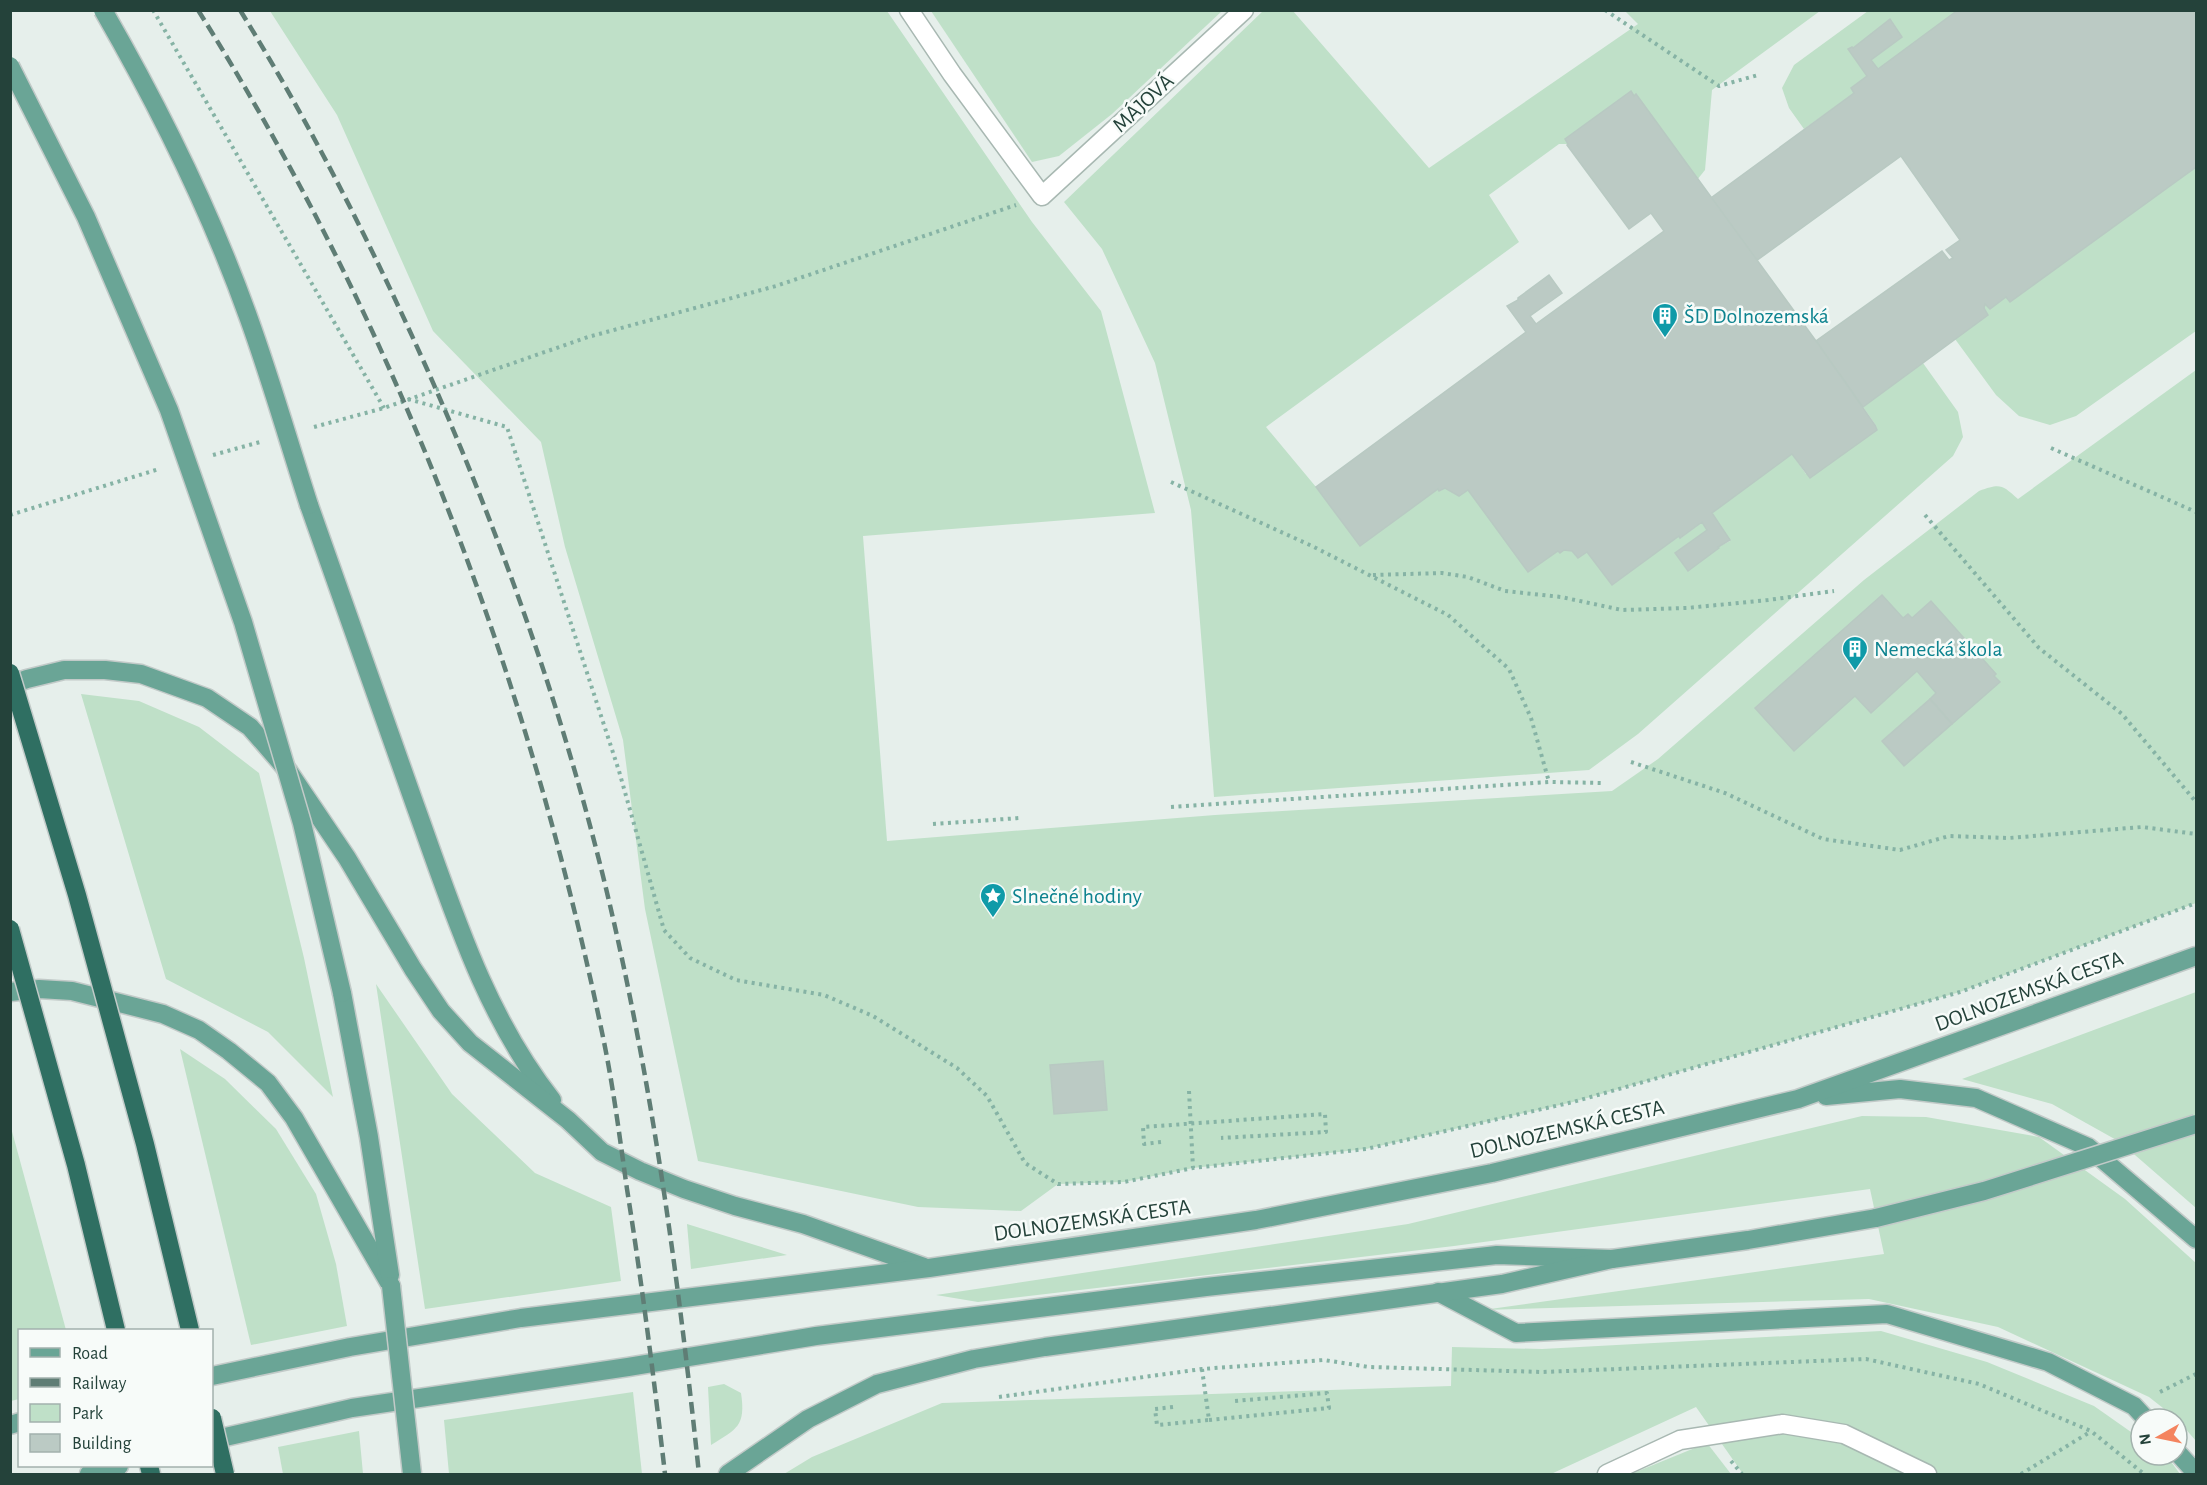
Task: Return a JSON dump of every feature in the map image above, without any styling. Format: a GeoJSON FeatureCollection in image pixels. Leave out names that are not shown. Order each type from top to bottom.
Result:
{"type":"FeatureCollection","features":[{"type":"Feature","properties":{"kind":"highway"},"geometry":{"type":"LineString","coordinates":[[10,673],[77,895],[136,1110],[190,1329]]}},
{"type":"Feature","properties":{"kind":"highway"},"geometry":{"type":"LineString","coordinates":[[10,929],[76,1165],[116,1329]]}},
{"type":"Feature","properties":{"kind":"highway"},"geometry":{"type":"LineString","coordinates":[[213,1422],[225,1474]]}},
{"type":"Feature","properties":{"kind":"main road"},"geometry":{"type":"LineString","coordinates":[[103,10],[128,53],[196,189],[249,318],[309,506],[452,908],[479,974],[503,1028],[536,1079],[568,1120]]}},
{"type":"Feature","properties":{"kind":"main road"},"geometry":{"type":"LineString","coordinates":[[10,66],[86,217],[169,410],[243,622],[302,823],[342,993],[369,1137],[391,1286],[412,1474]]}},
{"type":"Feature","properties":{"kind":"main road"},"geometry":{"type":"LineString","coordinates":[[10,685],[64,670],[105,670],[141,674],[207,698],[250,726],[289,772],[341,848],[413,969],[441,1011],[470,1044],[568,1120],[602,1152],[684,1190],[803,1224],[928,1268]]}},
{"type":"Feature","properties":{"kind":"main road","name":"DOLNOZEMSKÁ CESTA"},"geometry":{"type":"LineString","coordinates":[[213,1376],[350,1347],[521,1318],[928,1268],[1279,1216],[1492,1173],[1797,1099],[2196,956]]}},
{"type":"Feature","properties":{"kind":"main road"},"geometry":{"type":"LineString","coordinates":[[10,992],[39,988],[72,991],[163,1014],[199,1030],[229,1051],[267,1083],[294,1118],[391,1286]]}},
{"type":"Feature","properties":{"kind":"main road"},"geometry":{"type":"LineString","coordinates":[[1797,1099],[1900,1089],[1976,1098],[2088,1147],[2196,1239]]}},
{"type":"Feature","properties":{"kind":"main road"},"geometry":{"type":"LineString","coordinates":[[728,1474],[808,1419],[877,1384],[974,1359],[1502,1284],[1612,1258],[1748,1240],[1876,1218],[1984,1191],[2196,1124]]}},
{"type":"Feature","properties":{"kind":"main road"},"geometry":{"type":"LineString","coordinates":[[213,1440],[352,1408],[616,1369],[816,1336],[1206,1287],[1497,1255],[1612,1258]]}},
{"type":"Feature","properties":{"kind":"main road"},"geometry":{"type":"LineString","coordinates":[[1438,1292],[1516,1333],[1887,1314],[2048,1362],[2135,1407]]}},
{"type":"Feature","properties":{"kind":"main road"},"geometry":{"type":"LineString","coordinates":[[89,1474],[115,1467]]}},
{"type":"Feature","properties":{"kind":"street"},"geometry":{"type":"LineString","coordinates":[[909,10],[952,75],[1042,196]]}},
{"type":"Feature","properties":{"kind":"street","name":"MÁJOVÁ"},"geometry":{"type":"LineString","coordinates":[[1042,196],[1244,10]]}},
{"type":"Feature","properties":{"kind":"street"},"geometry":{"type":"LineString","coordinates":[[1607,1474],[1680,1440],[1783,1424],[1844,1434],[1927,1474]]}},
{"type":"Feature","properties":{"kind":"path"},"geometry":{"type":"LineString","coordinates":[[153,10],[384,408],[588,337],[776,286],[1042,196]]}},
{"type":"Feature","properties":{"kind":"path"},"geometry":{"type":"LineString","coordinates":[[1605,10],[1719,86],[1758,75]]}},
{"type":"Feature","properties":{"kind":"path"},"geometry":{"type":"LineString","coordinates":[[408,399],[507,426],[619,771],[664,930],[690,958],[736,980],[824,995],[873,1016],[957,1068],[987,1096],[1025,1163],[1058,1184],[1124,1182],[1192,1168],[1366,1149],[1573,1102],[1960,992],[2196,903]]}},
{"type":"Feature","properties":{"kind":"path"},"geometry":{"type":"LineString","coordinates":[[2051,448],[2196,512]]}},
{"type":"Feature","properties":{"kind":"path"},"geometry":{"type":"LineString","coordinates":[[1171,482],[1372,575],[1448,615],[1509,669],[1531,718],[1549,782]]}},
{"type":"Feature","properties":{"kind":"path"},"geometry":{"type":"LineString","coordinates":[[1925,515],[2039,648],[2122,714],[2196,802]]}},
{"type":"Feature","properties":{"kind":"path"},"geometry":{"type":"LineString","coordinates":[[1372,575],[1442,573],[1468,577],[1505,591],[1561,597],[1622,610],[1687,608],[1834,591]]}},
{"type":"Feature","properties":{"kind":"path"},"geometry":{"type":"LineString","coordinates":[[1631,762],[1725,793],[1823,839],[1900,850],[1949,837],[2009,838],[2142,827],[2196,834]]}},
{"type":"Feature","properties":{"kind":"path"},"geometry":{"type":"LineString","coordinates":[[1171,807],[1549,782],[1603,783]]}},
{"type":"Feature","properties":{"kind":"path"},"geometry":{"type":"LineString","coordinates":[[933,824],[1020,818]]}},
{"type":"Feature","properties":{"kind":"path"},"geometry":{"type":"LineString","coordinates":[[1189,1091],[1192,1168]]}},
{"type":"Feature","properties":{"kind":"path"},"geometry":{"type":"LineString","coordinates":[[1161,1143],[1144,1144],[1143,1127],[1325,1114],[1326,1132],[1221,1138]]}},
{"type":"Feature","properties":{"kind":"path"},"geometry":{"type":"LineString","coordinates":[[999,1397],[1203,1369],[1324,1360],[1369,1367],[1543,1372],[1866,1359],[1979,1384],[2091,1431],[2144,1474]]}},
{"type":"Feature","properties":{"kind":"path"},"geometry":{"type":"LineString","coordinates":[[1203,1369],[1209,1420]]}},
{"type":"Feature","properties":{"kind":"path"},"geometry":{"type":"LineString","coordinates":[[2158,1393],[2196,1374]]}},
{"type":"Feature","properties":{"kind":"path"},"geometry":{"type":"LineString","coordinates":[[1173,1407],[1155,1409],[1157,1425],[1329,1408],[1327,1393],[1235,1401]]}},
{"type":"Feature","properties":{"kind":"path"},"geometry":{"type":"LineString","coordinates":[[2021,1474],[2091,1431]]}},
{"type":"Feature","properties":{"kind":"green space"},"geometry":{"type":"Polygon","coordinates":[[[270,11],[887,11],[1032,222],[1101,311],[1155,513],[863,536],[887,841],[1215,815],[1612,791],[1658,759],[1864,580],[1979,491],[1997,486],[2018,499],[2196,370],[2196,903],[1960,992],[1573,1102],[1366,1149],[1193,1168],[1124,1182],[1058,1184],[1021,1211],[918,1207],[698,1161],[645,909],[623,740],[565,547],[541,442],[433,331],[337,115],[270,11]]]}},
{"type":"Feature","properties":{"kind":"green space"},"geometry":{"type":"Polygon","coordinates":[[[931,11],[1222,11],[1112,114],[1059,156],[1032,162],[931,11]]]}},
{"type":"Feature","properties":{"kind":"green space"},"geometry":{"type":"Polygon","coordinates":[[[1263,11],[1293,11],[1429,168],[1638,24],[1625,11],[1820,11],[1712,90],[1705,170],[1697,180],[1636,94],[1568,144],[1559,144],[1489,195],[1519,242],[1266,427],[1316,487],[1360,546],[1438,489],[1440,491],[1445,488],[1459,496],[1468,490],[1528,572],[1558,551],[1560,553],[1564,550],[1572,551],[1578,558],[1587,552],[1612,585],[1702,522],[1707,530],[1675,553],[1687,570],[1730,541],[1712,513],[1792,454],[1806,474],[1808,473],[1811,477],[1877,430],[1863,407],[1923,363],[1958,412],[1963,437],[1953,456],[1638,734],[1589,770],[1214,797],[1191,510],[1155,363],[1102,249],[1064,202],[1263,11]]]}},
{"type":"Feature","properties":{"kind":"green space"},"geometry":{"type":"Polygon","coordinates":[[[1868,11],[1958,11],[1878,69],[1871,60],[1902,37],[1890,19],[1853,48],[1848,49],[1867,76],[1851,88],[1854,93],[1804,129],[1789,108],[1782,88],[1794,65],[1868,11]]]}},
{"type":"Feature","properties":{"kind":"green space"},"geometry":{"type":"Polygon","coordinates":[[[2196,167],[2196,331],[2076,416],[2050,425],[2019,416],[1996,395],[1955,339],[1988,315],[1984,308],[1985,304],[1990,309],[2006,297],[2010,302],[2196,167]]]}},
{"type":"Feature","properties":{"kind":"green space"},"geometry":{"type":"Polygon","coordinates":[[[81,694],[139,701],[199,727],[259,773],[304,958],[333,1097],[268,1032],[166,979],[81,694]]]}},
{"type":"Feature","properties":{"kind":"green space"},"geometry":{"type":"Polygon","coordinates":[[[376,984],[452,1094],[535,1173],[611,1207],[621,1281],[425,1309],[376,984]]]}},
{"type":"Feature","properties":{"kind":"green space"},"geometry":{"type":"Polygon","coordinates":[[[2196,992],[2196,1208],[2120,1142],[2052,1104],[1962,1079],[2196,992]]]}},
{"type":"Feature","properties":{"kind":"green space"},"geometry":{"type":"Polygon","coordinates":[[[180,1049],[225,1079],[276,1129],[316,1194],[336,1264],[347,1326],[251,1345],[180,1049]]]}},
{"type":"Feature","properties":{"kind":"green space"},"geometry":{"type":"Polygon","coordinates":[[[1862,1116],[1926,1117],[2039,1137],[2125,1199],[2196,1263],[2196,1441],[2189,1433],[2189,1407],[2162,1407],[2149,1397],[1998,1327],[1869,1299],[1483,1310],[1884,1254],[1870,1189],[1454,1246],[978,1302],[936,1295],[1408,1224],[1862,1116]]]}},
{"type":"Feature","properties":{"kind":"green space"},"geometry":{"type":"Polygon","coordinates":[[[10,1124],[66,1329],[18,1329],[18,1399],[11,1401],[10,1124]]]}},
{"type":"Feature","properties":{"kind":"green space"},"geometry":{"type":"Polygon","coordinates":[[[687,1224],[787,1255],[691,1269],[687,1224]]]}},
{"type":"Feature","properties":{"kind":"green space"},"geometry":{"type":"Polygon","coordinates":[[[1881,1331],[1987,1362],[2094,1406],[2129,1431],[2129,1467],[2175,1467],[2180,1474],[1743,1474],[1696,1407],[1551,1474],[784,1474],[812,1457],[942,1403],[1451,1386],[1452,1347],[1542,1349],[1881,1331]]]}},
{"type":"Feature","properties":{"kind":"green space"},"geometry":{"type":"Polygon","coordinates":[[[724,1384],[741,1393],[741,1420],[727,1435],[711,1445],[708,1387],[724,1384]]]}},
{"type":"Feature","properties":{"kind":"green space"},"geometry":{"type":"Polygon","coordinates":[[[633,1392],[642,1474],[449,1474],[444,1420],[633,1392]]]}},
{"type":"Feature","properties":{"kind":"green space"},"geometry":{"type":"Polygon","coordinates":[[[359,1431],[363,1474],[283,1474],[278,1447],[359,1431]]]}},
{"type":"Feature","properties":{"kind":"green space"},"geometry":{"type":"Polygon","coordinates":[[[1707,1443],[1731,1474],[1631,1474],[1707,1443]]]}},
{"type":"Feature","properties":{"kind":"building"},"geometry":{"type":"Polygon","coordinates":[[[1958,10],[2196,10],[2196,167],[2010,302],[2006,297],[1990,309],[1985,304],[1984,308],[1988,315],[1863,407],[1816,341],[1942,251],[1949,260],[1953,258],[1946,250],[1960,240],[1901,156],[1756,261],[1711,198],[1854,93],[1851,88],[1867,76],[1848,49],[1853,48],[1890,19],[1902,37],[1871,60],[1878,69],[1958,10]]]}},
{"type":"Feature","properties":{"kind":"building","name":"ŠD Dolnozemská"},"geometry":{"type":"Polygon","coordinates":[[[1631,91],[1634,96],[1636,94],[1816,341],[1877,430],[1810,478],[1792,454],[1712,513],[1730,540],[1688,571],[1675,553],[1707,530],[1702,522],[1612,585],[1587,552],[1578,558],[1572,551],[1564,550],[1560,553],[1558,551],[1528,572],[1468,490],[1459,496],[1445,488],[1439,491],[1438,489],[1360,546],[1316,487],[1526,332],[1507,306],[1549,275],[1562,293],[1530,316],[1536,324],[1664,231],[1651,213],[1629,229],[1567,145],[1565,139],[1631,91]]]}},
{"type":"Feature","properties":{"kind":"building","name":"Nemecká škola"},"geometry":{"type":"Polygon","coordinates":[[[1882,595],[1903,618],[1908,614],[1912,618],[1931,601],[1996,674],[1994,676],[2000,682],[1952,724],[1930,699],[1936,693],[1917,671],[1871,713],[1855,696],[1794,751],[1755,708],[1882,595]]]}},
{"type":"Feature","properties":{"kind":"building"},"geometry":{"type":"Polygon","coordinates":[[[1930,699],[1952,724],[1904,766],[1882,741],[1930,699]]]}},
{"type":"Feature","properties":{"kind":"building"},"geometry":{"type":"Polygon","coordinates":[[[1103,1061],[1107,1110],[1054,1114],[1050,1065],[1103,1061]]]}},
{"type":"Feature","properties":{"kind":"railway"},"geometry":{"type":"LineString","coordinates":[[198,10],[270,130],[335,254],[394,380],[448,508],[495,639],[537,771],[573,906],[604,1042],[638,1260],[665,1474]]}},
{"type":"Feature","properties":{"kind":"railway"},"geometry":{"type":"LineString","coordinates":[[240,10],[316,142],[406,323],[479,493],[526,618],[547,682],[603,876],[635,1024],[672,1249],[699,1474]]}},
{"type":"Feature","properties":{"kind":"place","name":"ŠD Dolnozemská"},"geometry":{"type":"Point","coordinates":[1665,339]}},
{"type":"Feature","properties":{"kind":"place","name":"Nemecká škola"},"geometry":{"type":"Point","coordinates":[1855,672]}},
{"type":"Feature","properties":{"kind":"place","name":"Slnečné hodiny"},"geometry":{"type":"Point","coordinates":[993,919]}}]}
